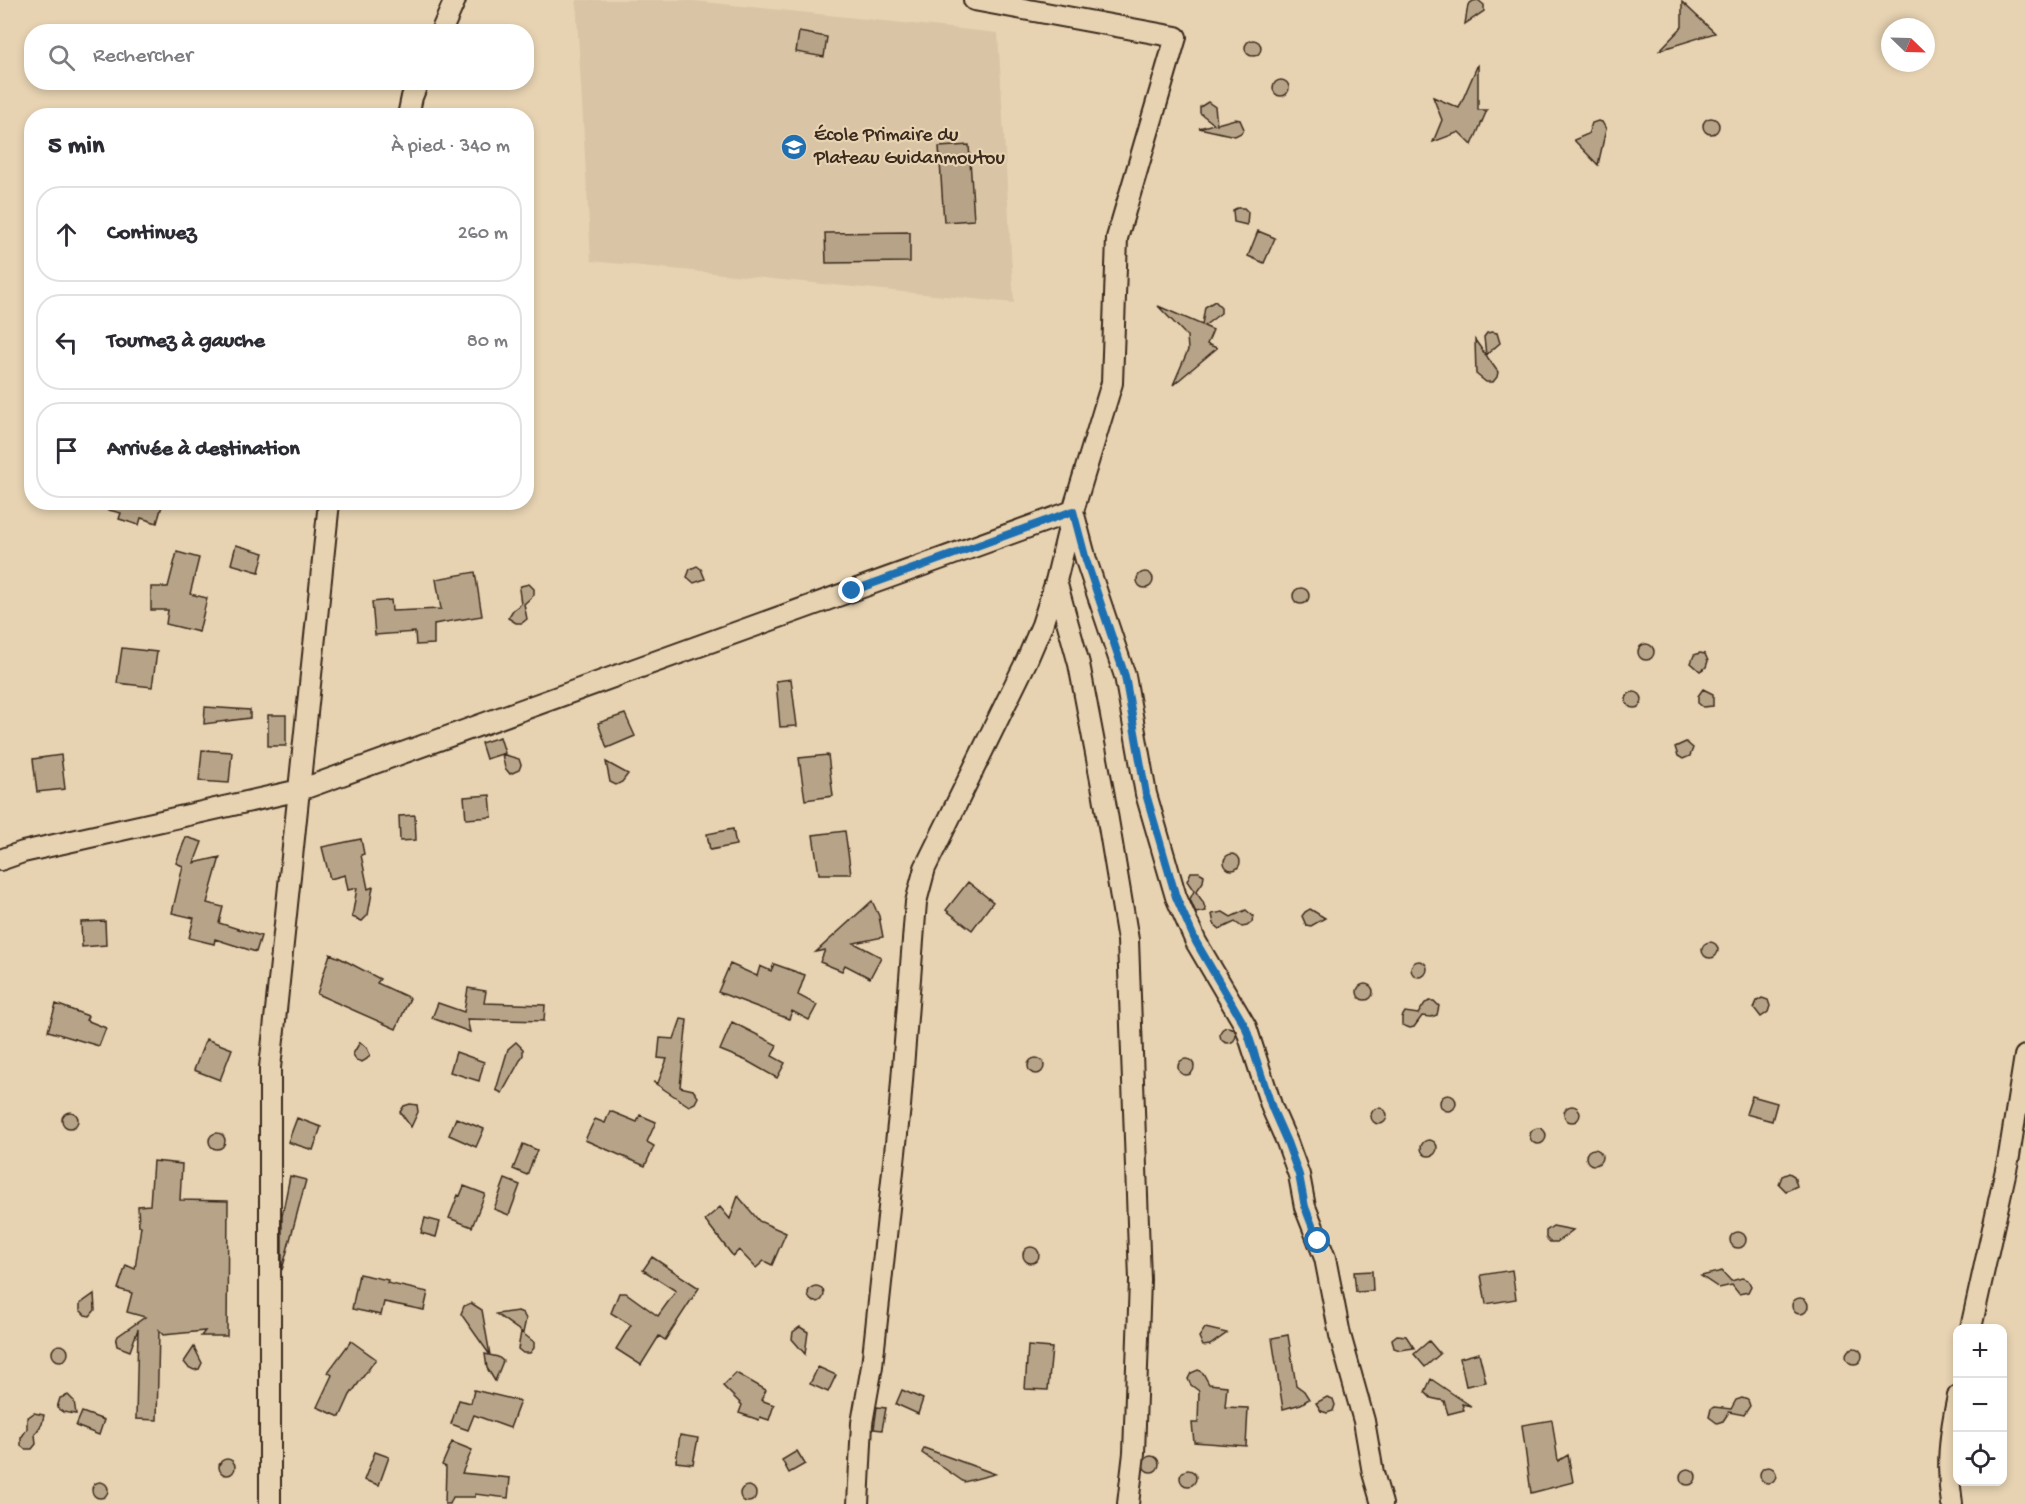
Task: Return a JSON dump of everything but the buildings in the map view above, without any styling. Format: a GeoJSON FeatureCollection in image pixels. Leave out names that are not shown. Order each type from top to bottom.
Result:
{"type":"FeatureCollection","features":[{"type":"Feature","properties":{"kind":"street"},"geometry":{"type":"LineString","coordinates":[[444,24],[455,0]]}},
{"type":"Feature","properties":{"kind":"street"},"geometry":{"type":"LineString","coordinates":[[858,1504],[862,1424],[872,1366],[898,1118],[916,902],[925,868],[1027,660],[1042,625],[1056,581],[1073,511],[1112,382],[1117,238],[1176,37],[974,0]]}},
{"type":"Feature","properties":{"kind":"street"},"geometry":{"type":"LineString","coordinates":[[410,108],[415,90]]}},
{"type":"Feature","properties":{"kind":"street"},"geometry":{"type":"LineString","coordinates":[[270,1504],[270,1068],[328,510]]}},
{"type":"Feature","properties":{"kind":"street"},"geometry":{"type":"LineString","coordinates":[[0,860],[23,852],[300,790],[1073,511]]}},
{"type":"Feature","properties":{"kind":"street"},"geometry":{"type":"LineString","coordinates":[[1073,511],[1086,560],[1125,676],[1146,794],[1176,897],[1196,942],[1246,1028],[1272,1108],[1299,1175],[1305,1207],[1325,1258],[1340,1335],[1364,1421],[1373,1473],[1382,1504]]}},
{"type":"Feature","properties":{"kind":"street"},"geometry":{"type":"LineString","coordinates":[[1056,581],[1079,664],[1128,940],[1140,1280],[1134,1453],[1128,1504]]}},
{"type":"Feature","properties":{"kind":"street"},"geometry":{"type":"LineString","coordinates":[[1972,1324],[2009,1156],[2025,1056]]}},
{"type":"Feature","properties":{"kind":"street"},"geometry":{"type":"LineString","coordinates":[[1952,1504],[1948,1480],[1953,1421]]}},
{"type":"Feature","properties":{"kind":"shaded area","name":"École Primaire du Plateau Guidanmoutou"},"geometry":{"type":"Polygon","coordinates":[[[576,0],[686,0],[998,33],[1014,303],[591,261],[576,0]]]}},
{"type":"Feature","properties":{"kind":"place","name":"École Primaire du Plateau Guidanmoutou"},"geometry":{"type":"Point","coordinates":[794,147]}},
{"type":"Feature","properties":{"kind":"route"},"geometry":{"type":"LineString","coordinates":[[852,591],[1073,511],[1086,560],[1125,676],[1146,794],[1176,897],[1196,942],[1246,1028],[1272,1108],[1299,1175],[1305,1207],[1318,1241]]}}]}
